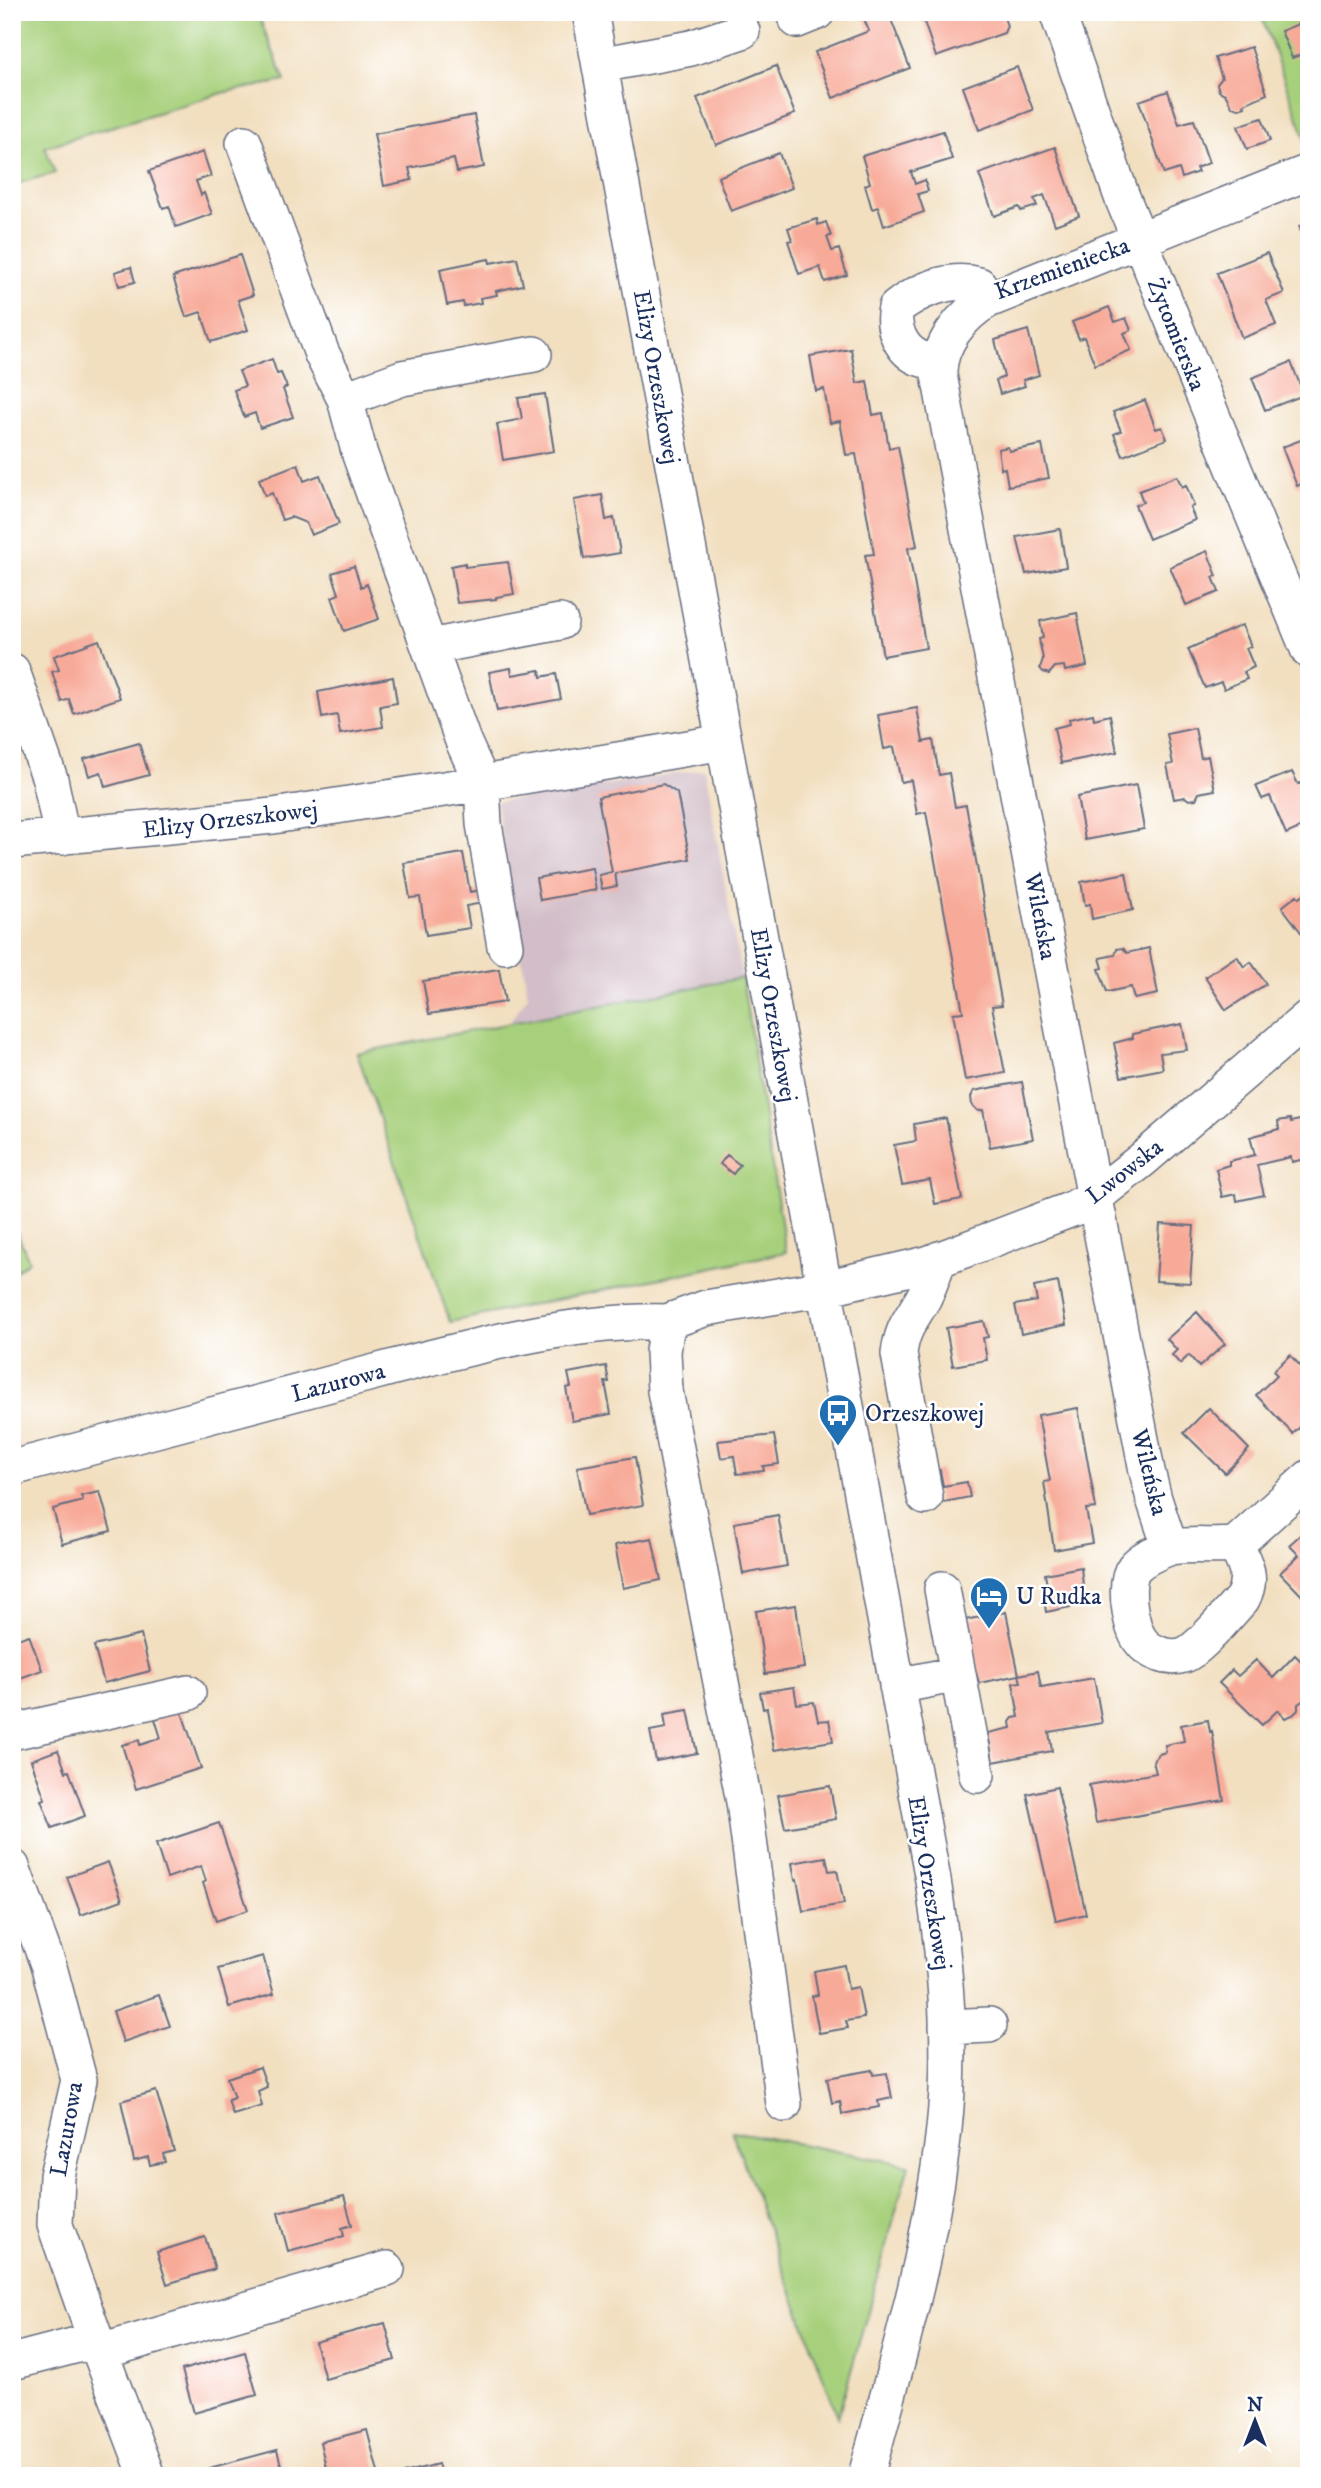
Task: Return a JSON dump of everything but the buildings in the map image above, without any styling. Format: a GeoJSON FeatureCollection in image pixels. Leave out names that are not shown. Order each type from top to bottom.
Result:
{"type":"FeatureCollection","features":[{"type":"Feature","properties":{"kind":"street","name":"Elizy Orzeszkowej"},"geometry":{"type":"LineString","coordinates":[[590,12],[825,1288],[944,1961],[947,2027],[944,2128],[920,2270],[866,2476]]}},
{"type":"Feature","properties":{"kind":"street"},"geometry":{"type":"LineString","coordinates":[[794,12],[797,20],[817,12]]}},
{"type":"Feature","properties":{"kind":"street","name":"Żytomierska"},"geometry":{"type":"LineString","coordinates":[[1057,12],[1139,240],[1309,651]]}},
{"type":"Feature","properties":{"kind":"street"},"geometry":{"type":"LineString","coordinates":[[600,65],[691,48],[742,31]]}},
{"type":"Feature","properties":{"kind":"street"},"geometry":{"type":"LineString","coordinates":[[244,143],[322,354],[345,399],[360,454],[463,741],[482,783],[484,824],[505,946]]}},
{"type":"Feature","properties":{"kind":"street","name":"Krzemieniecka"},"geometry":{"type":"LineString","coordinates":[[939,360],[922,359],[906,348],[895,328],[896,308],[906,300],[952,282],[969,282],[979,285],[988,300],[1309,172]]}},
{"type":"Feature","properties":{"kind":"street"},"geometry":{"type":"LineString","coordinates":[[939,360],[963,318],[988,300]]}},
{"type":"Feature","properties":{"kind":"street"},"geometry":{"type":"LineString","coordinates":[[345,399],[402,378],[534,354]]}},
{"type":"Feature","properties":{"kind":"street","name":"Wileńska"},"geometry":{"type":"LineString","coordinates":[[939,360],[939,376],[996,690],[1096,1196],[1147,1471],[1170,1547]]}},
{"type":"Feature","properties":{"kind":"street"},"geometry":{"type":"LineString","coordinates":[[430,647],[560,622]]}},
{"type":"Feature","properties":{"kind":"street"},"geometry":{"type":"LineString","coordinates":[[12,671],[50,779],[62,837]]}},
{"type":"Feature","properties":{"kind":"street","name":"Elizy Orzeszkowej"},"geometry":{"type":"LineString","coordinates":[[12,841],[273,816],[724,742]]}},
{"type":"Feature","properties":{"kind":"street","name":"Lwowska"},"geometry":{"type":"LineString","coordinates":[[825,1288],[939,1259],[1061,1214],[1096,1196],[1309,1017]]}},
{"type":"Feature","properties":{"kind":"street"},"geometry":{"type":"LineString","coordinates":[[925,1497],[899,1354],[901,1335],[924,1297],[939,1259]]}},
{"type":"Feature","properties":{"kind":"street"},"geometry":{"type":"LineString","coordinates":[[784,2104],[744,1802],[665,1391],[663,1352],[667,1322],[706,1308],[825,1288]]}},
{"type":"Feature","properties":{"kind":"street","name":"Lazurowa"},"geometry":{"type":"LineString","coordinates":[[12,1468],[428,1359],[537,1334],[634,1321],[667,1322]]}},
{"type":"Feature","properties":{"kind":"street"},"geometry":{"type":"LineString","coordinates":[[1235,1545],[1309,1478]]}},
{"type":"Feature","properties":{"kind":"street","name":"Wileńska"},"geometry":{"type":"LineString","coordinates":[[1188,1545],[1209,1548],[1235,1545],[1247,1564],[1247,1590],[1242,1599],[1195,1649],[1183,1656],[1167,1656],[1153,1652],[1140,1640],[1129,1605],[1131,1571],[1142,1559],[1170,1547],[1188,1545]]}},
{"type":"Feature","properties":{"kind":"street"},"geometry":{"type":"LineString","coordinates":[[942,1589],[977,1775]]}},
{"type":"Feature","properties":{"kind":"street"},"geometry":{"type":"LineString","coordinates":[[897,1686],[958,1674]]}},
{"type":"Feature","properties":{"kind":"street"},"geometry":{"type":"LineString","coordinates":[[12,1732],[188,1693]]}},
{"type":"Feature","properties":{"kind":"street","name":"Lazurowa"},"geometry":{"type":"LineString","coordinates":[[12,1867],[49,1967],[79,2080],[57,2175],[55,2225],[147,2476]]}},
{"type":"Feature","properties":{"kind":"street"},"geometry":{"type":"LineString","coordinates":[[947,2027],[989,2025]]}},
{"type":"Feature","properties":{"kind":"street"},"geometry":{"type":"LineString","coordinates":[[12,2362],[98,2346],[387,2269]]}},
{"type":"Feature","properties":{"kind":"shaded area"},"geometry":{"type":"Polygon","coordinates":[[[704,769],[742,978],[508,1024],[528,996],[496,802],[704,769]]]}},
{"type":"Feature","properties":{"kind":"green space"},"geometry":{"type":"Polygon","coordinates":[[[12,12],[257,12],[285,81],[226,92],[45,147],[55,173],[12,185],[12,12]]]}},
{"type":"Feature","properties":{"kind":"green space"},"geometry":{"type":"Polygon","coordinates":[[[1260,12],[1309,12],[1309,149],[1260,12]]]}},
{"type":"Feature","properties":{"kind":"green space"},"geometry":{"type":"Polygon","coordinates":[[[742,978],[786,1252],[450,1322],[357,1053],[742,978]]]}},
{"type":"Feature","properties":{"kind":"green space"},"geometry":{"type":"Polygon","coordinates":[[[12,1220],[29,1261],[12,1274],[12,1220]]]}},
{"type":"Feature","properties":{"kind":"green space"},"geometry":{"type":"Polygon","coordinates":[[[732,2131],[909,2165],[838,2417],[732,2131]]]}},
{"type":"Feature","properties":{"kind":"place","name":"Orzeszkowej"},"geometry":{"type":"Point","coordinates":[838,1447]}},
{"type":"Feature","properties":{"kind":"place","name":"U Rudka"},"geometry":{"type":"Point","coordinates":[989,1630]}}]}
